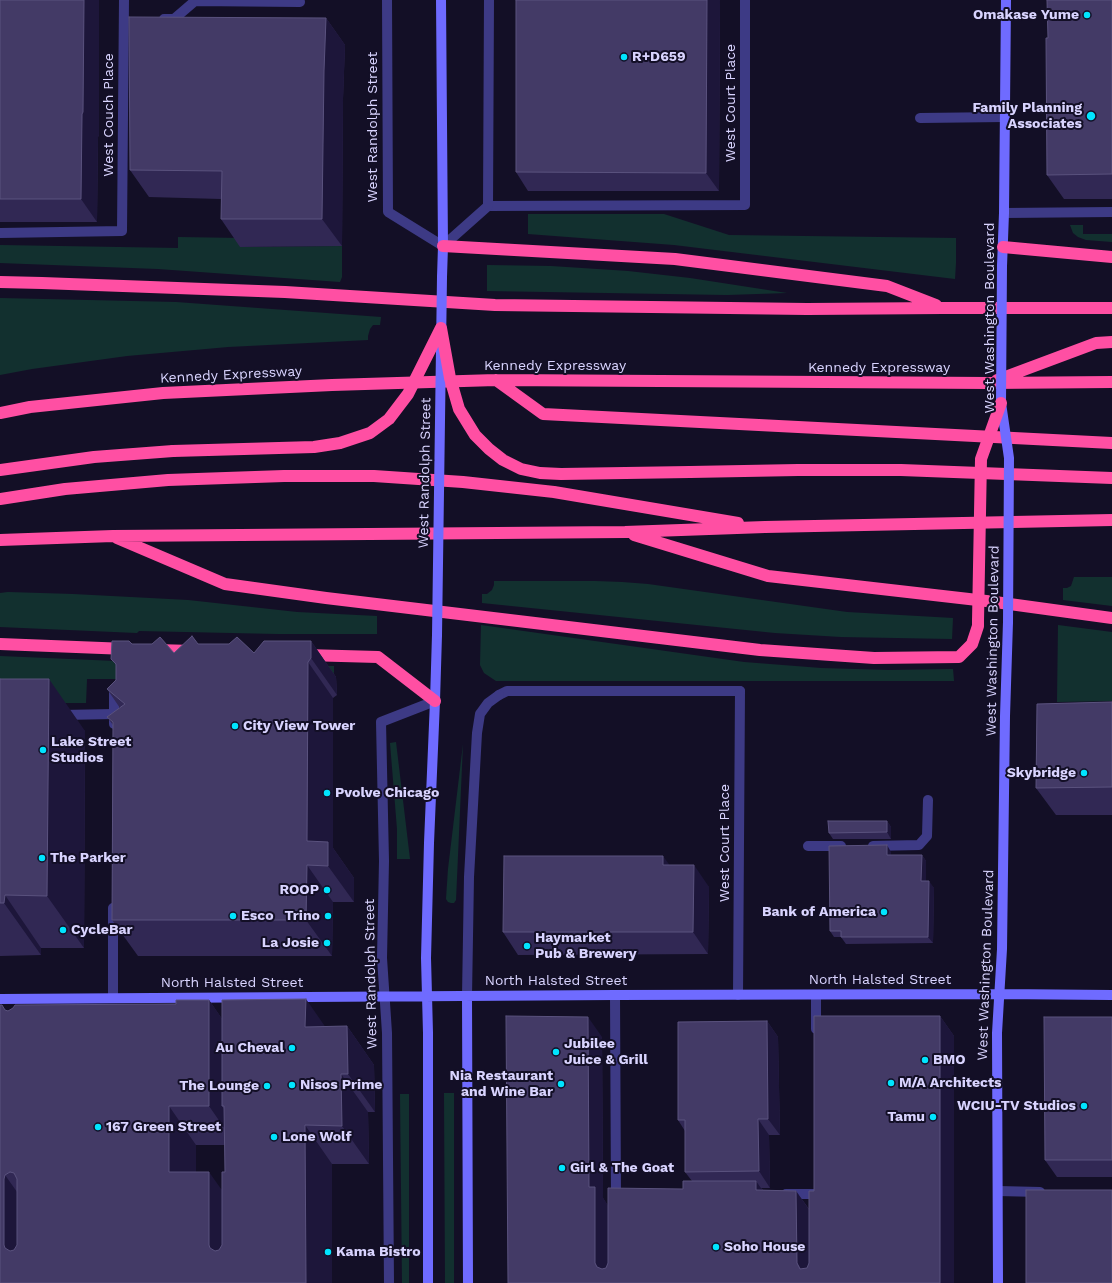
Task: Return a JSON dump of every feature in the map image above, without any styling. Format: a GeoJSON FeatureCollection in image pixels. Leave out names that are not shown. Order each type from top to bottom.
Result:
{"type":"FeatureCollection","features":[{"type":"Feature","properties":{"kind":"highway"},"geometry":{"type":"LineString","coordinates":[[443,246],[675,259],[887,286],[943,308]]}},
{"type":"Feature","properties":{"kind":"highway"},"geometry":{"type":"LineString","coordinates":[[1003,247],[1112,257]]}},
{"type":"Feature","properties":{"kind":"highway"},"geometry":{"type":"LineString","coordinates":[[0,282],[42,282],[285,292],[495,305],[807,310],[1112,308]]}},
{"type":"Feature","properties":{"kind":"highway"},"geometry":{"type":"LineString","coordinates":[[0,470],[94,457],[172,451],[314,446],[340,442],[370,433],[389,418],[408,394],[441,328]]}},
{"type":"Feature","properties":{"kind":"highway"},"geometry":{"type":"LineString","coordinates":[[441,328],[450,378],[459,410],[475,435],[489,449],[503,460],[521,469],[540,473],[561,474],[798,470],[901,470],[1112,478]]}},
{"type":"Feature","properties":{"kind":"highway"},"geometry":{"type":"LineString","coordinates":[[989,383],[1096,343],[1112,342]]}},
{"type":"Feature","properties":{"kind":"highway"},"geometry":{"type":"LineString","coordinates":[[496,380],[543,414],[1112,443]]}},
{"type":"Feature","properties":{"kind":"highway","name":"Kennedy Expressway"},"geometry":{"type":"LineString","coordinates":[[0,413],[30,408],[164,393],[332,385],[496,380],[989,383],[1112,382]]}},
{"type":"Feature","properties":{"kind":"highway"},"geometry":{"type":"LineString","coordinates":[[113,536],[225,584],[326,598],[760,650],[874,658],[959,657],[972,644],[978,621],[981,458],[1001,403]]}},
{"type":"Feature","properties":{"kind":"highway"},"geometry":{"type":"LineString","coordinates":[[0,499],[65,489],[168,480],[284,476],[374,476],[554,492],[765,527]]}},
{"type":"Feature","properties":{"kind":"highway"},"geometry":{"type":"LineString","coordinates":[[1090,520],[1112,529]]}},
{"type":"Feature","properties":{"kind":"highway"},"geometry":{"type":"LineString","coordinates":[[0,540],[113,536],[625,532],[765,527],[1112,520]]}},
{"type":"Feature","properties":{"kind":"highway"},"geometry":{"type":"LineString","coordinates":[[625,532],[768,576],[995,602],[1112,618]]}},
{"type":"Feature","properties":{"kind":"highway"},"geometry":{"type":"LineString","coordinates":[[0,644],[208,652]]}},
{"type":"Feature","properties":{"kind":"highway"},"geometry":{"type":"LineString","coordinates":[[293,654],[378,657],[435,701]]}},
{"type":"Feature","properties":{"kind":"main road","name":"West Randolph Street"},"geometry":{"type":"LineString","coordinates":[[428,1283],[428,1033],[426,996],[429,843],[437,635],[443,246],[441,0]]}},
{"type":"Feature","properties":{"kind":"main road","name":"West Washington Boulevard"},"geometry":{"type":"LineString","coordinates":[[998,1283],[997,1033],[1002,941],[1005,716],[1008,622],[1009,458],[1001,403],[1006,0]]}},
{"type":"Feature","properties":{"kind":"main road","name":"North Halsted Street"},"geometry":{"type":"LineString","coordinates":[[0,999],[35,1003],[113,998],[243,1001],[384,996],[816,994],[1112,995]]}},
{"type":"Feature","properties":{"kind":"main road"},"geometry":{"type":"LineString","coordinates":[[467,996],[468,1283]]}},
{"type":"Feature","properties":{"kind":"street","name":"West Couch Place"},"geometry":{"type":"LineString","coordinates":[[0,233],[122,231],[128,19],[124,0]]}},
{"type":"Feature","properties":{"kind":"street"},"geometry":{"type":"LineString","coordinates":[[155,19],[174,19],[195,0],[300,2]]}},
{"type":"Feature","properties":{"kind":"street","name":"West Randolph Street"},"geometry":{"type":"LineString","coordinates":[[387,0],[388,212],[443,246]]}},
{"type":"Feature","properties":{"kind":"street"},"geometry":{"type":"LineString","coordinates":[[443,246],[488,206],[489,0]]}},
{"type":"Feature","properties":{"kind":"street","name":"West Court Place"},"geometry":{"type":"LineString","coordinates":[[488,206],[745,205],[746,0]]}},
{"type":"Feature","properties":{"kind":"street"},"geometry":{"type":"LineString","coordinates":[[920,118],[1004,117]]}},
{"type":"Feature","properties":{"kind":"street"},"geometry":{"type":"LineString","coordinates":[[1004,213],[1112,212]]}},
{"type":"Feature","properties":{"kind":"street"},"geometry":{"type":"LineString","coordinates":[[114,690],[114,730]]}},
{"type":"Feature","properties":{"kind":"street","name":"West Court Place"},"geometry":{"type":"LineString","coordinates":[[467,996],[469,877],[477,733],[480,714],[488,703],[507,691],[740,691],[738,995]]}},
{"type":"Feature","properties":{"kind":"street","name":"West Randolph Street"},"geometry":{"type":"LineString","coordinates":[[389,1283],[387,1033],[382,958],[384,861],[381,722],[435,701]]}},
{"type":"Feature","properties":{"kind":"street"},"geometry":{"type":"LineString","coordinates":[[55,715],[114,714]]}},
{"type":"Feature","properties":{"kind":"street"},"geometry":{"type":"LineString","coordinates":[[864,846],[919,845],[927,836],[928,800]]}},
{"type":"Feature","properties":{"kind":"street"},"geometry":{"type":"LineString","coordinates":[[808,846],[848,846]]}},
{"type":"Feature","properties":{"kind":"street"},"geometry":{"type":"LineString","coordinates":[[113,896],[113,998]]}},
{"type":"Feature","properties":{"kind":"street"},"geometry":{"type":"LineString","coordinates":[[816,994],[816,1037]]}},
{"type":"Feature","properties":{"kind":"street"},"geometry":{"type":"LineString","coordinates":[[615,995],[619,1195],[616,1210]]}},
{"type":"Feature","properties":{"kind":"street"},"geometry":{"type":"LineString","coordinates":[[998,1191],[1053,1192]]}},
{"type":"Feature","properties":{"kind":"street"},"geometry":{"type":"LineString","coordinates":[[779,1194],[817,1194]]}},
{"type":"Feature","properties":{"kind":"green space"},"geometry":{"type":"Polygon","coordinates":[[[528,214],[664,214],[729,235],[956,238],[955,279],[674,245],[528,234],[528,214]]]}},
{"type":"Feature","properties":{"kind":"green space"},"geometry":{"type":"Polygon","coordinates":[[[1070,225],[1083,225],[1083,234],[1112,234],[1112,242],[1086,240],[1078,237],[1073,233],[1070,225]]]}},
{"type":"Feature","properties":{"kind":"green space"},"geometry":{"type":"Polygon","coordinates":[[[178,237],[240,238],[240,247],[342,246],[342,277],[340,282],[158,269],[0,263],[0,245],[178,248],[178,237]]]}},
{"type":"Feature","properties":{"kind":"green space"},"geometry":{"type":"Polygon","coordinates":[[[487,265],[551,266],[628,271],[690,278],[787,293],[727,295],[487,291],[487,265]]]}},
{"type":"Feature","properties":{"kind":"green space"},"geometry":{"type":"Polygon","coordinates":[[[0,298],[176,302],[381,317],[380,325],[373,325],[370,329],[368,340],[228,347],[127,356],[0,375],[0,298]]]}},
{"type":"Feature","properties":{"kind":"green space"},"geometry":{"type":"Polygon","coordinates":[[[1074,577],[1112,577],[1112,606],[1063,600],[1063,588],[1071,586],[1074,577]]]}},
{"type":"Feature","properties":{"kind":"green space"},"geometry":{"type":"Polygon","coordinates":[[[494,581],[595,581],[648,584],[847,612],[953,618],[952,639],[841,637],[775,633],[482,603],[482,594],[487,594],[492,590],[494,581]]]}},
{"type":"Feature","properties":{"kind":"green space"},"geometry":{"type":"Polygon","coordinates":[[[8,592],[188,600],[297,612],[377,616],[377,634],[278,634],[139,631],[137,633],[0,627],[0,593],[8,592]]]}},
{"type":"Feature","properties":{"kind":"green space"},"geometry":{"type":"Polygon","coordinates":[[[481,625],[744,662],[821,668],[889,670],[953,669],[954,681],[496,681],[484,673],[480,665],[481,625]]]}},
{"type":"Feature","properties":{"kind":"green space"},"geometry":{"type":"Polygon","coordinates":[[[1058,625],[1112,632],[1112,701],[1057,702],[1058,625]]]}},
{"type":"Feature","properties":{"kind":"green space"},"geometry":{"type":"Polygon","coordinates":[[[0,656],[116,661],[334,666],[334,672],[333,679],[87,679],[86,703],[0,703],[0,656]]]}},
{"type":"Feature","properties":{"kind":"green space"},"geometry":{"type":"Polygon","coordinates":[[[396,742],[410,859],[397,859],[397,829],[390,743],[396,742]]]}},
{"type":"Feature","properties":{"kind":"green space"},"geometry":{"type":"Polygon","coordinates":[[[463,744],[456,900],[454,903],[451,903],[446,899],[448,869],[463,744]]]}},
{"type":"Feature","properties":{"kind":"green space"},"geometry":{"type":"Polygon","coordinates":[[[444,1093],[454,1093],[454,1283],[445,1283],[444,1093]]]}},
{"type":"Feature","properties":{"kind":"green space"},"geometry":{"type":"Polygon","coordinates":[[[400,1094],[409,1094],[409,1283],[402,1283],[400,1094]]]}},
{"type":"Feature","properties":{"kind":"building"},"geometry":{"type":"Polygon","coordinates":[[[0,0],[84,0],[81,199],[0,199],[0,0]]]}},
{"type":"Feature","properties":{"kind":"building","name":"R+D659"},"geometry":{"type":"Polygon","coordinates":[[[516,0],[707,0],[706,173],[516,172],[516,0]]]}},
{"type":"Feature","properties":{"kind":"building"},"geometry":{"type":"Polygon","coordinates":[[[1047,0],[1112,0],[1112,174],[1047,175],[1047,0]]]}},
{"type":"Feature","properties":{"kind":"building"},"geometry":{"type":"Polygon","coordinates":[[[129,17],[326,18],[322,219],[221,219],[222,171],[130,170],[129,17]]]}},
{"type":"Feature","properties":{"kind":"building"},"geometry":{"type":"Polygon","coordinates":[[[192,636],[198,644],[229,644],[237,637],[254,653],[264,641],[311,641],[311,658],[308,662],[307,841],[328,842],[328,866],[307,865],[306,920],[112,920],[113,722],[107,717],[125,704],[107,689],[116,680],[116,664],[111,659],[112,641],[129,641],[132,644],[152,644],[160,637],[174,653],[192,636]]]}},
{"type":"Feature","properties":{"kind":"building"},"geometry":{"type":"Polygon","coordinates":[[[0,679],[49,679],[47,896],[5,895],[4,903],[0,903],[0,679]]]}},
{"type":"Feature","properties":{"kind":"building"},"geometry":{"type":"Polygon","coordinates":[[[1112,702],[1112,787],[1036,788],[1037,704],[1112,702]]]}},
{"type":"Feature","properties":{"kind":"building"},"geometry":{"type":"Polygon","coordinates":[[[828,821],[887,821],[887,832],[829,833],[828,821]]]}},
{"type":"Feature","properties":{"kind":"building","name":"Bank of America"},"geometry":{"type":"Polygon","coordinates":[[[887,845],[887,855],[922,855],[921,881],[929,881],[928,937],[841,937],[841,931],[830,931],[829,846],[887,845]]]}},
{"type":"Feature","properties":{"kind":"building"},"geometry":{"type":"Polygon","coordinates":[[[504,856],[663,856],[663,865],[694,865],[693,932],[503,932],[504,856]]]}},
{"type":"Feature","properties":{"kind":"building"},"geometry":{"type":"Polygon","coordinates":[[[306,999],[305,1027],[347,1026],[348,1074],[341,1074],[342,1126],[305,1125],[306,1283],[0,1283],[0,1005],[8,1011],[15,1005],[176,1004],[176,1000],[209,1000],[209,1106],[169,1106],[169,1172],[209,1172],[209,1245],[210,1248],[215,1251],[219,1250],[222,1245],[222,1172],[225,1172],[224,1106],[222,1106],[222,1000],[306,999]],[[10,1172],[5,1175],[4,1179],[4,1245],[5,1248],[10,1251],[14,1250],[17,1245],[17,1179],[14,1173],[10,1172]]]}},
{"type":"Feature","properties":{"kind":"building"},"geometry":{"type":"Polygon","coordinates":[[[506,1016],[588,1017],[589,1187],[595,1187],[595,1263],[597,1267],[602,1269],[606,1268],[608,1263],[608,1188],[683,1189],[683,1181],[756,1181],[756,1190],[796,1191],[797,1263],[800,1269],[807,1268],[809,1263],[809,1191],[814,1191],[814,1016],[940,1016],[940,1283],[508,1283],[506,1016]]]}},
{"type":"Feature","properties":{"kind":"building","name":"WCIU-TV Studios"},"geometry":{"type":"Polygon","coordinates":[[[1044,1017],[1112,1017],[1112,1160],[1045,1160],[1044,1017]]]}},
{"type":"Feature","properties":{"kind":"building"},"geometry":{"type":"Polygon","coordinates":[[[767,1021],[768,1119],[758,1119],[759,1171],[685,1172],[685,1120],[678,1120],[678,1022],[767,1021]]]}},
{"type":"Feature","properties":{"kind":"building"},"geometry":{"type":"Polygon","coordinates":[[[1026,1190],[1112,1190],[1112,1283],[1026,1283],[1026,1190]]]}},
{"type":"Feature","properties":{"kind":"place","name":"Omakase Yume"},"geometry":{"type":"Point","coordinates":[1087,15]}},
{"type":"Feature","properties":{"kind":"place","name":"R+D659"},"geometry":{"type":"Point","coordinates":[624,57]}},
{"type":"Feature","properties":{"kind":"place","name":"Family Planning Associates"},"geometry":{"type":"Point","coordinates":[1091,116]}},
{"type":"Feature","properties":{"kind":"place","name":"City View Tower"},"geometry":{"type":"Point","coordinates":[235,726]}},
{"type":"Feature","properties":{"kind":"place","name":"Lake Street Studios"},"geometry":{"type":"Point","coordinates":[43,750]}},
{"type":"Feature","properties":{"kind":"place","name":"Skybridge"},"geometry":{"type":"Point","coordinates":[1084,773]}},
{"type":"Feature","properties":{"kind":"place","name":"Pvolve Chicago"},"geometry":{"type":"Point","coordinates":[327,793]}},
{"type":"Feature","properties":{"kind":"place","name":"The Parker"},"geometry":{"type":"Point","coordinates":[42,858]}},
{"type":"Feature","properties":{"kind":"place","name":"ROOP"},"geometry":{"type":"Point","coordinates":[327,890]}},
{"type":"Feature","properties":{"kind":"place","name":"Bank of America"},"geometry":{"type":"Point","coordinates":[884,912]}},
{"type":"Feature","properties":{"kind":"place","name":"Esco"},"geometry":{"type":"Point","coordinates":[233,916]}},
{"type":"Feature","properties":{"kind":"place","name":"Trino"},"geometry":{"type":"Point","coordinates":[328,916]}},
{"type":"Feature","properties":{"kind":"place","name":"CycleBar"},"geometry":{"type":"Point","coordinates":[63,930]}},
{"type":"Feature","properties":{"kind":"place","name":"La Josie"},"geometry":{"type":"Point","coordinates":[327,943]}},
{"type":"Feature","properties":{"kind":"place","name":"Haymarket Pub & Brewery"},"geometry":{"type":"Point","coordinates":[527,946]}},
{"type":"Feature","properties":{"kind":"place","name":"Au Cheval"},"geometry":{"type":"Point","coordinates":[292,1048]}},
{"type":"Feature","properties":{"kind":"place","name":"Jubilee Juice & Grill"},"geometry":{"type":"Point","coordinates":[556,1052]}},
{"type":"Feature","properties":{"kind":"place","name":"BMO"},"geometry":{"type":"Point","coordinates":[925,1060]}},
{"type":"Feature","properties":{"kind":"place","name":"M/A Architects"},"geometry":{"type":"Point","coordinates":[891,1083]}},
{"type":"Feature","properties":{"kind":"place","name":"Nia Restaurant and Wine Bar"},"geometry":{"type":"Point","coordinates":[561,1084]}},
{"type":"Feature","properties":{"kind":"place","name":"Nisos Prime"},"geometry":{"type":"Point","coordinates":[292,1085]}},
{"type":"Feature","properties":{"kind":"place","name":"The Lounge"},"geometry":{"type":"Point","coordinates":[267,1086]}},
{"type":"Feature","properties":{"kind":"place","name":"WCIU-TV Studios"},"geometry":{"type":"Point","coordinates":[1084,1106]}},
{"type":"Feature","properties":{"kind":"place","name":"Tamu"},"geometry":{"type":"Point","coordinates":[933,1117]}},
{"type":"Feature","properties":{"kind":"place","name":"167 Green Street"},"geometry":{"type":"Point","coordinates":[98,1127]}},
{"type":"Feature","properties":{"kind":"place","name":"Lone Wolf"},"geometry":{"type":"Point","coordinates":[274,1137]}},
{"type":"Feature","properties":{"kind":"place","name":"Girl & The Goat"},"geometry":{"type":"Point","coordinates":[562,1168]}},
{"type":"Feature","properties":{"kind":"place","name":"Soho House"},"geometry":{"type":"Point","coordinates":[716,1247]}},
{"type":"Feature","properties":{"kind":"place","name":"Kama Bistro"},"geometry":{"type":"Point","coordinates":[328,1252]}}]}
